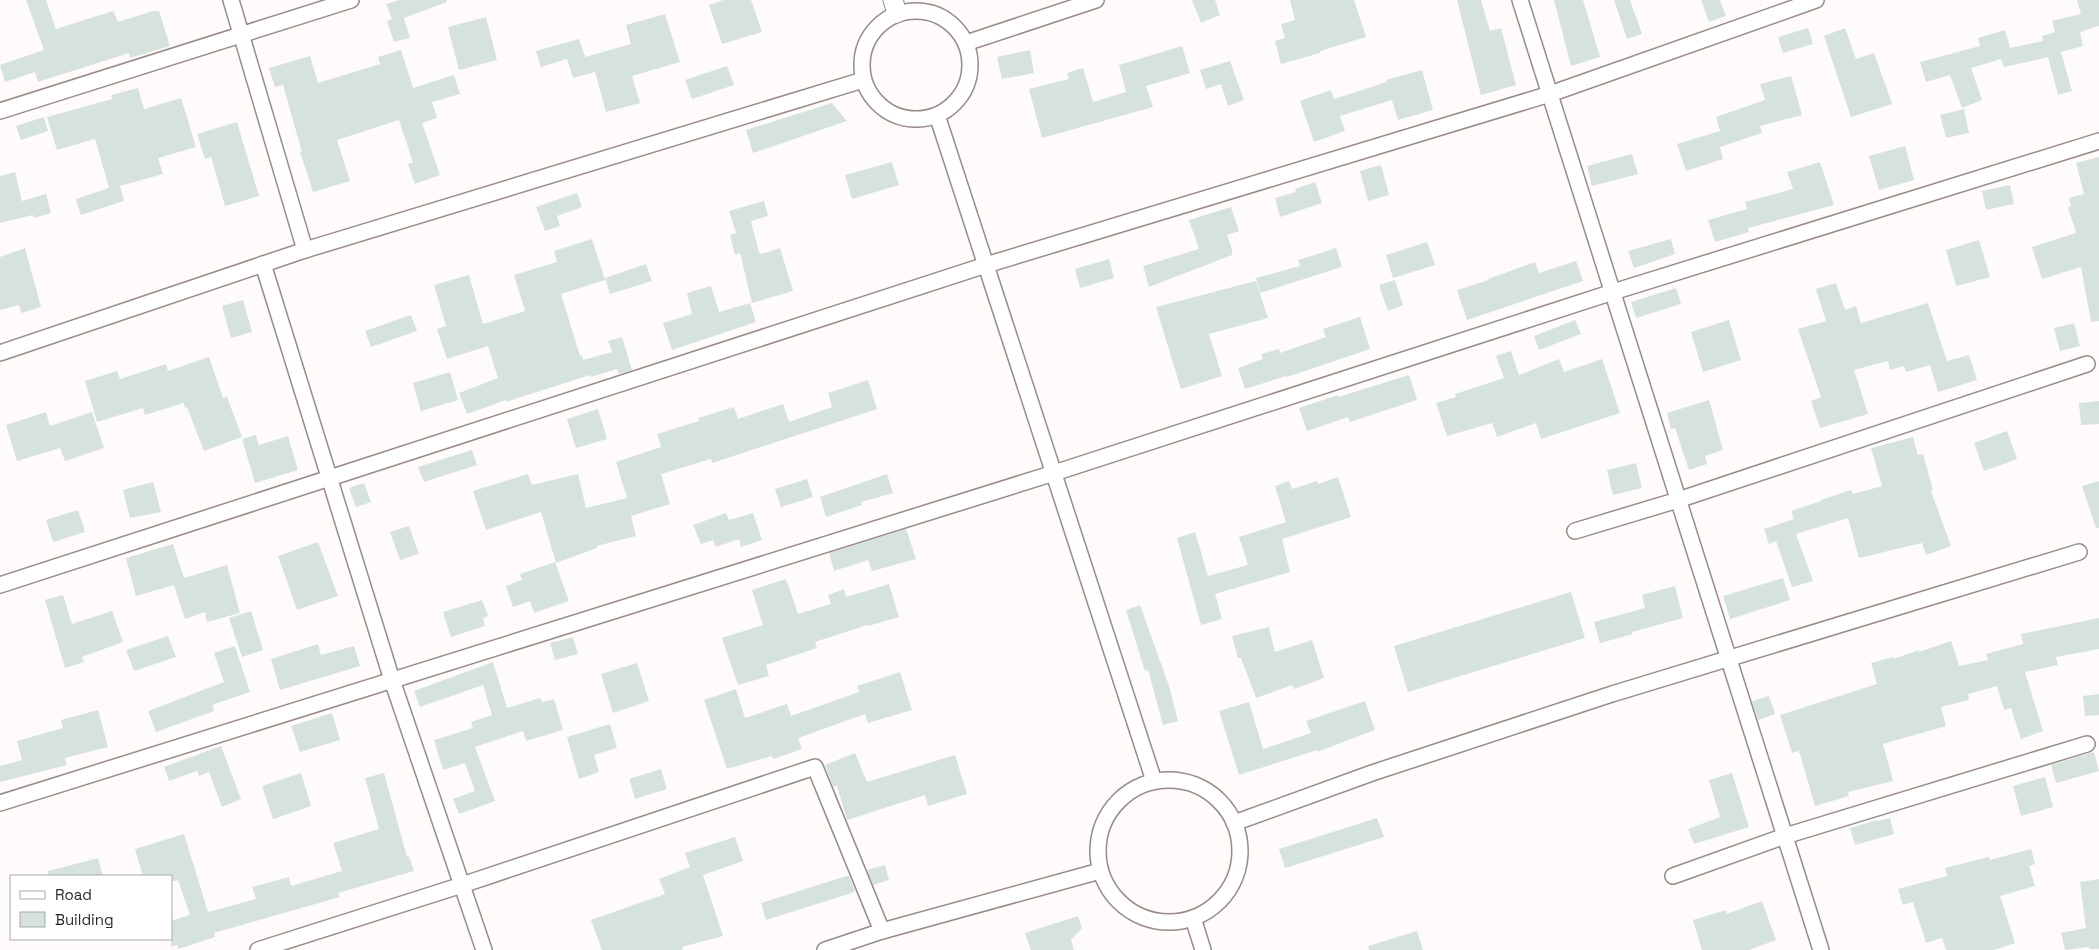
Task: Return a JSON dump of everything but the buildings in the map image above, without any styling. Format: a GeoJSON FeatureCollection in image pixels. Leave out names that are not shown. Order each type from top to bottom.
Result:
{"type":"FeatureCollection","features":[{"type":"Feature","properties":{"kind":"street"},"geometry":{"type":"LineString","coordinates":[[231,0],[305,250]]}},
{"type":"Feature","properties":{"kind":"street"},"geometry":{"type":"LineString","coordinates":[[0,111],[351,0]]}},
{"type":"Feature","properties":{"kind":"street"},"geometry":{"type":"LineString","coordinates":[[966,44],[1096,0]]}},
{"type":"Feature","properties":{"kind":"street"},"geometry":{"type":"LineString","coordinates":[[1520,0],[1822,950]]}},
{"type":"Feature","properties":{"kind":"street"},"geometry":{"type":"LineString","coordinates":[[0,585],[329,480],[986,265],[1550,94],[1816,0]]}},
{"type":"Feature","properties":{"kind":"street"},"geometry":{"type":"LineString","coordinates":[[895,7],[925,11],[938,15],[950,22],[966,44],[970,67],[964,90],[957,100],[937,115],[911,119],[886,111],[868,92],[863,80],[862,53],[867,40],[875,28],[895,7]]}},
{"type":"Feature","properties":{"kind":"street"},"geometry":{"type":"LineString","coordinates":[[0,353],[305,250],[863,80]]}},
{"type":"Feature","properties":{"kind":"street"},"geometry":{"type":"LineString","coordinates":[[937,115],[1154,780]]}},
{"type":"Feature","properties":{"kind":"street"},"geometry":{"type":"LineString","coordinates":[[0,803],[1054,473],[1613,292],[2099,141]]}},
{"type":"Feature","properties":{"kind":"street"},"geometry":{"type":"LineString","coordinates":[[263,264],[392,680],[484,950]]}},
{"type":"Feature","properties":{"kind":"street"},"geometry":{"type":"LineString","coordinates":[[1575,531],[1678,500],[2087,364]]}},
{"type":"Feature","properties":{"kind":"street"},"geometry":{"type":"LineString","coordinates":[[1234,823],[1420,757],[1612,694],[2079,552]]}},
{"type":"Feature","properties":{"kind":"street"},"geometry":{"type":"LineString","coordinates":[[1674,876],[1785,836],[2087,744]]}},
{"type":"Feature","properties":{"kind":"street"},"geometry":{"type":"LineString","coordinates":[[258,950],[462,885],[815,767],[882,931]]}},
{"type":"Feature","properties":{"kind":"street"},"geometry":{"type":"LineString","coordinates":[[1154,780],[1178,780],[1199,786],[1221,802],[1234,823],[1240,851],[1235,878],[1221,899],[1210,909],[1193,918],[1172,922],[1150,920],[1141,916],[1119,902],[1110,892],[1100,871],[1097,844],[1102,824],[1108,813],[1116,802],[1131,790],[1154,780]]}},
{"type":"Feature","properties":{"kind":"street"},"geometry":{"type":"LineString","coordinates":[[825,950],[882,931],[1100,871]]}},
{"type":"Feature","properties":{"kind":"street"},"geometry":{"type":"LineString","coordinates":[[1193,918],[1203,950]]}}]}
